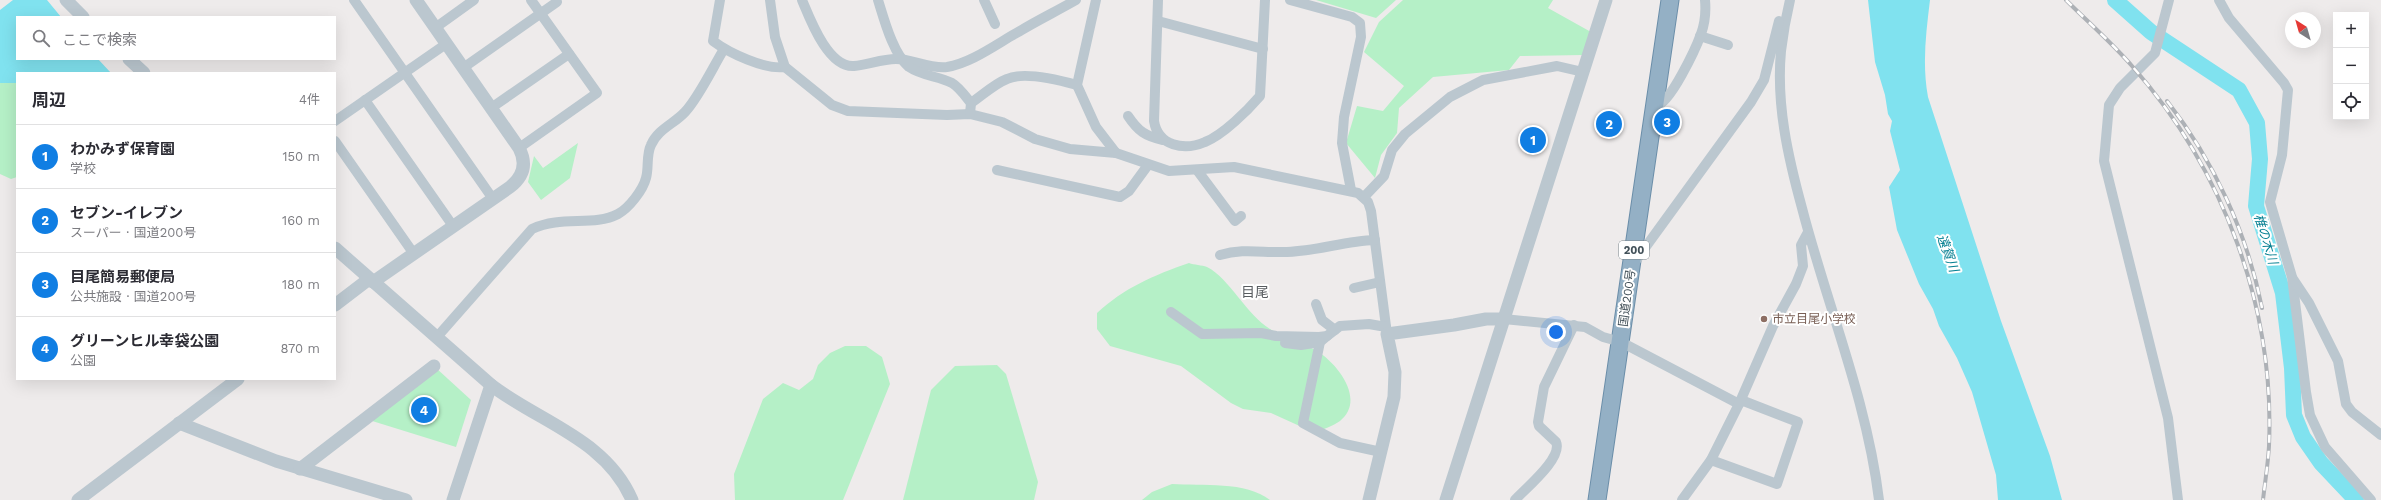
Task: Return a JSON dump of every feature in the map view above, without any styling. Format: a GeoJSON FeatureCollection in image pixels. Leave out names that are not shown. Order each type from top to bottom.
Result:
{"type":"FeatureCollection","features":[{"type":"Feature","properties":{"kind":"highway","name":"国道200号"},"geometry":{"type":"LineString","coordinates":[[1597,500],[1656,106],[1670,0]]}},
{"type":"Feature","properties":{"kind":"street"},"geometry":{"type":"LineString","coordinates":[[66,0],[82,16]]}},
{"type":"Feature","properties":{"kind":"street"},"geometry":{"type":"LineString","coordinates":[[354,0],[493,199]]}},
{"type":"Feature","properties":{"kind":"street"},"geometry":{"type":"LineString","coordinates":[[336,304],[371,280],[414,254],[493,199],[517,182],[521,175],[524,162],[519,148],[416,0]]}},
{"type":"Feature","properties":{"kind":"street"},"geometry":{"type":"LineString","coordinates":[[435,28],[474,0]]}},
{"type":"Feature","properties":{"kind":"street"},"geometry":{"type":"LineString","coordinates":[[519,148],[597,93],[531,0]]}},
{"type":"Feature","properties":{"kind":"street"},"geometry":{"type":"LineString","coordinates":[[720,0],[713,41],[724,49],[775,68],[785,67]]}},
{"type":"Feature","properties":{"kind":"street"},"geometry":{"type":"LineString","coordinates":[[770,0],[775,37],[785,67],[832,105],[848,111],[947,115],[970,114],[1002,122],[1035,139],[1070,149],[1116,153],[1169,171],[1234,167],[1351,190],[1364,197],[1371,211],[1386,330],[1395,372],[1394,397],[1369,500]]}},
{"type":"Feature","properties":{"kind":"street"},"geometry":{"type":"LineString","coordinates":[[802,0],[820,40],[845,65],[854,66],[889,59],[902,59],[932,66],[946,67],[960,63],[1076,0]]}},
{"type":"Feature","properties":{"kind":"street"},"geometry":{"type":"LineString","coordinates":[[878,0],[890,35],[902,59],[909,67],[923,74],[953,83],[971,103],[970,114]]}},
{"type":"Feature","properties":{"kind":"street"},"geometry":{"type":"LineString","coordinates":[[984,0],[995,24]]}},
{"type":"Feature","properties":{"kind":"street"},"geometry":{"type":"LineString","coordinates":[[1096,0],[1077,84],[1096,127],[1116,153]]}},
{"type":"Feature","properties":{"kind":"street"},"geometry":{"type":"LineString","coordinates":[[1158,0],[1154,121],[1156,131],[1163,140]]}},
{"type":"Feature","properties":{"kind":"street"},"geometry":{"type":"LineString","coordinates":[[1128,116],[1138,130],[1147,136],[1181,145],[1206,142],[1222,132],[1260,96],[1265,0]]}},
{"type":"Feature","properties":{"kind":"street"},"geometry":{"type":"LineString","coordinates":[[1290,0],[1352,17],[1360,23],[1361,36],[1344,117],[1342,143],[1351,190]]}},
{"type":"Feature","properties":{"kind":"street"},"geometry":{"type":"LineString","coordinates":[[1446,500],[1606,0]]}},
{"type":"Feature","properties":{"kind":"street"},"geometry":{"type":"LineString","coordinates":[[1656,106],[1664,102],[1675,85],[1700,36],[1706,12],[1705,0]]}},
{"type":"Feature","properties":{"kind":"street"},"geometry":{"type":"LineString","coordinates":[[2169,0],[2156,53],[2120,88],[2109,105],[2104,161],[2168,418],[2178,500]]}},
{"type":"Feature","properties":{"kind":"street"},"geometry":{"type":"LineString","coordinates":[[2219,0],[2229,18],[2284,83],[2288,90],[2282,155],[2270,202],[2292,277],[2310,415],[2325,447],[2371,500]]}},
{"type":"Feature","properties":{"kind":"street"},"geometry":{"type":"LineString","coordinates":[[1789,1],[1781,51],[1782,110],[1789,162],[1808,232],[1858,398],[1872,452],[1879,500]]}},
{"type":"Feature","properties":{"kind":"street"},"geometry":{"type":"LineString","coordinates":[[1631,267],[1751,102],[1764,80],[1780,19],[1789,1]]}},
{"type":"Feature","properties":{"kind":"street"},"geometry":{"type":"LineString","coordinates":[[463,68],[558,2]]}},
{"type":"Feature","properties":{"kind":"street"},"geometry":{"type":"LineString","coordinates":[[1158,21],[1263,49]]}},
{"type":"Feature","properties":{"kind":"street"},"geometry":{"type":"LineString","coordinates":[[1700,36],[1728,45]]}},
{"type":"Feature","properties":{"kind":"street"},"geometry":{"type":"LineString","coordinates":[[336,120],[446,44]]}},
{"type":"Feature","properties":{"kind":"street"},"geometry":{"type":"LineString","coordinates":[[437,337],[532,229],[546,223],[562,220],[604,219],[628,206],[646,180],[650,146],[662,130],[686,112],[724,49]]}},
{"type":"Feature","properties":{"kind":"street"},"geometry":{"type":"LineString","coordinates":[[491,108],[569,54]]}},
{"type":"Feature","properties":{"kind":"street"},"geometry":{"type":"LineString","coordinates":[[130,60],[143,72]]}},
{"type":"Feature","properties":{"kind":"street"},"geometry":{"type":"LineString","coordinates":[[1364,197],[1384,176],[1392,150],[1405,134],[1450,97],[1483,80],[1542,68],[1557,66],[1583,72]]}},
{"type":"Feature","properties":{"kind":"street"},"geometry":{"type":"LineString","coordinates":[[971,103],[1007,79],[1020,75],[1058,79],[1077,84]]}},
{"type":"Feature","properties":{"kind":"street"},"geometry":{"type":"LineString","coordinates":[[365,100],[454,226]]}},
{"type":"Feature","properties":{"kind":"street"},"geometry":{"type":"LineString","coordinates":[[336,142],[414,254]]}},
{"type":"Feature","properties":{"kind":"street"},"geometry":{"type":"LineString","coordinates":[[997,170],[1120,197],[1129,191],[1148,165]]}},
{"type":"Feature","properties":{"kind":"street"},"geometry":{"type":"LineString","coordinates":[[1197,170],[1235,221],[1241,216]]}},
{"type":"Feature","properties":{"kind":"street"},"geometry":{"type":"LineString","coordinates":[[1682,500],[1711,460],[1740,402],[1763,347],[1800,274],[1803,266],[1801,245],[1808,232]]}},
{"type":"Feature","properties":{"kind":"street"},"geometry":{"type":"LineString","coordinates":[[1220,255],[1236,250],[1286,252],[1356,241],[1375,240]]}},
{"type":"Feature","properties":{"kind":"street"},"geometry":{"type":"LineString","coordinates":[[336,249],[490,385],[506,397],[592,448],[605,460],[618,476],[632,500]]}},
{"type":"Feature","properties":{"kind":"street"},"geometry":{"type":"LineString","coordinates":[[2292,277],[2309,303],[2338,361],[2346,404],[2352,412],[2381,435]]}},
{"type":"Feature","properties":{"kind":"street"},"geometry":{"type":"LineString","coordinates":[[1354,288],[1380,282]]}},
{"type":"Feature","properties":{"kind":"street"},"geometry":{"type":"LineString","coordinates":[[1316,304],[1327,336],[1317,364],[1303,423],[1340,443],[1381,452]]}},
{"type":"Feature","properties":{"kind":"street"},"geometry":{"type":"LineString","coordinates":[[1171,312],[1202,334],[1261,333],[1276,336],[1327,336]]}},
{"type":"Feature","properties":{"kind":"street"},"geometry":{"type":"LineString","coordinates":[[1285,343],[1301,345],[1327,336],[1340,326],[1354,324],[1386,330],[1454,325],[1486,318],[1574,325],[1585,327],[1603,337],[1621,342],[1740,402],[1798,422],[1777,484],[1711,460]]}},
{"type":"Feature","properties":{"kind":"street"},"geometry":{"type":"LineString","coordinates":[[1515,500],[1550,463],[1557,451],[1556,442],[1539,426],[1538,422],[1544,387],[1574,325]]}},
{"type":"Feature","properties":{"kind":"street"},"geometry":{"type":"LineString","coordinates":[[300,468],[434,366]]}},
{"type":"Feature","properties":{"kind":"street"},"geometry":{"type":"LineString","coordinates":[[78,500],[237,380]]}},
{"type":"Feature","properties":{"kind":"street"},"geometry":{"type":"LineString","coordinates":[[453,500],[490,385]]}},
{"type":"Feature","properties":{"kind":"street"},"geometry":{"type":"LineString","coordinates":[[179,423],[276,461],[406,500]]}},
{"type":"Feature","properties":{"kind":"green space"},"geometry":{"type":"Polygon","coordinates":[[[1316,0],[1396,0],[1376,18],[1316,0]]]}},
{"type":"Feature","properties":{"kind":"green space"},"geometry":{"type":"Polygon","coordinates":[[[1403,0],[1553,0],[1548,8],[1591,32],[1583,55],[1520,56],[1509,70],[1433,77],[1399,108],[1397,133],[1381,155],[1375,178],[1346,143],[1357,106],[1383,111],[1404,86],[1364,52],[1379,22],[1403,0]]]}},
{"type":"Feature","properties":{"kind":"green space"},"geometry":{"type":"Polygon","coordinates":[[[0,80],[16,82],[16,177],[11,179],[0,174],[0,80]]]}},
{"type":"Feature","properties":{"kind":"green space"},"geometry":{"type":"Polygon","coordinates":[[[578,143],[570,178],[541,200],[528,182],[534,156],[543,168],[578,143]]]}},
{"type":"Feature","properties":{"kind":"green space"},"geometry":{"type":"Polygon","coordinates":[[[1189,263],[1207,267],[1215,272],[1262,323],[1275,332],[1317,351],[1333,364],[1346,383],[1350,393],[1350,403],[1347,412],[1340,421],[1315,433],[1271,413],[1243,409],[1231,403],[1181,366],[1110,346],[1097,329],[1097,313],[1118,296],[1140,283],[1189,263]]]}},
{"type":"Feature","properties":{"kind":"green space"},"geometry":{"type":"Polygon","coordinates":[[[845,346],[866,346],[882,357],[890,384],[843,500],[735,500],[734,474],[763,399],[783,383],[799,390],[813,379],[818,365],[830,353],[845,346]]]}},
{"type":"Feature","properties":{"kind":"green space"},"geometry":{"type":"Polygon","coordinates":[[[997,365],[1006,374],[1038,482],[1034,500],[903,500],[931,390],[955,366],[997,365]]]}},
{"type":"Feature","properties":{"kind":"green space"},"geometry":{"type":"Polygon","coordinates":[[[436,368],[471,400],[456,447],[369,420],[436,368]]]}},
{"type":"Feature","properties":{"kind":"green space"},"geometry":{"type":"Polygon","coordinates":[[[1172,484],[1236,487],[1260,494],[1270,500],[1142,500],[1152,492],[1172,484]]]}},
{"type":"Feature","properties":{"kind":"water"},"geometry":{"type":"Polygon","coordinates":[[[13,0],[47,0],[60,16],[16,16],[16,60],[99,60],[110,72],[16,72],[16,83],[0,83],[0,10],[13,0]]]}},
{"type":"Feature","properties":{"kind":"water","name":"遠賀川"},"geometry":{"type":"Polygon","coordinates":[[[1868,0],[1930,0],[1925,61],[1928,97],[2001,321],[2050,456],[2062,500],[1998,500],[1996,475],[1972,392],[1957,358],[1939,326],[1933,309],[1919,284],[1897,230],[1889,187],[1900,170],[1890,131],[1892,121],[1888,114],[1885,95],[1875,62],[1868,0]]]}},
{"type":"Feature","properties":{"kind":"waterway","name":"椎の木川"},"geometry":{"type":"LineString","coordinates":[[2115,0],[2151,32],[2239,90],[2257,123],[2260,159],[2256,206],[2283,293],[2292,368],[2294,415],[2303,437],[2321,463],[2356,500]]}},
{"type":"Feature","properties":{"kind":"railway"},"geometry":{"type":"LineString","coordinates":[[2066,0],[2124,57],[2165,107],[2193,150],[2217,196],[2237,243],[2253,293],[2263,343],[2269,394],[2269,446],[2263,500]]}},
{"type":"Feature","properties":{"kind":"railway"},"geometry":{"type":"LineString","coordinates":[[2167,101],[2200,148],[2214,173],[2238,225],[2256,280],[2262,308]]}},
{"type":"Feature","properties":{"kind":"place","name":"目尾簡易郵便局"},"geometry":{"type":"Point","coordinates":[1667,122]}},
{"type":"Feature","properties":{"kind":"place","name":"セブン-イレブン"},"geometry":{"type":"Point","coordinates":[1609,124]}},
{"type":"Feature","properties":{"kind":"place","name":"わかみず保育園"},"geometry":{"type":"Point","coordinates":[1533,140]}},
{"type":"Feature","properties":{"kind":"place","name":"市立目尾小学校"},"geometry":{"type":"Point","coordinates":[1764,319]}},
{"type":"Feature","properties":{"kind":"place","name":"グリーンヒル幸袋公園"},"geometry":{"type":"Point","coordinates":[424,410]}},
{"type":"Feature","properties":{"kind":"district","name":"目尾"},"geometry":{"type":"Point","coordinates":[1255,292]}}]}
